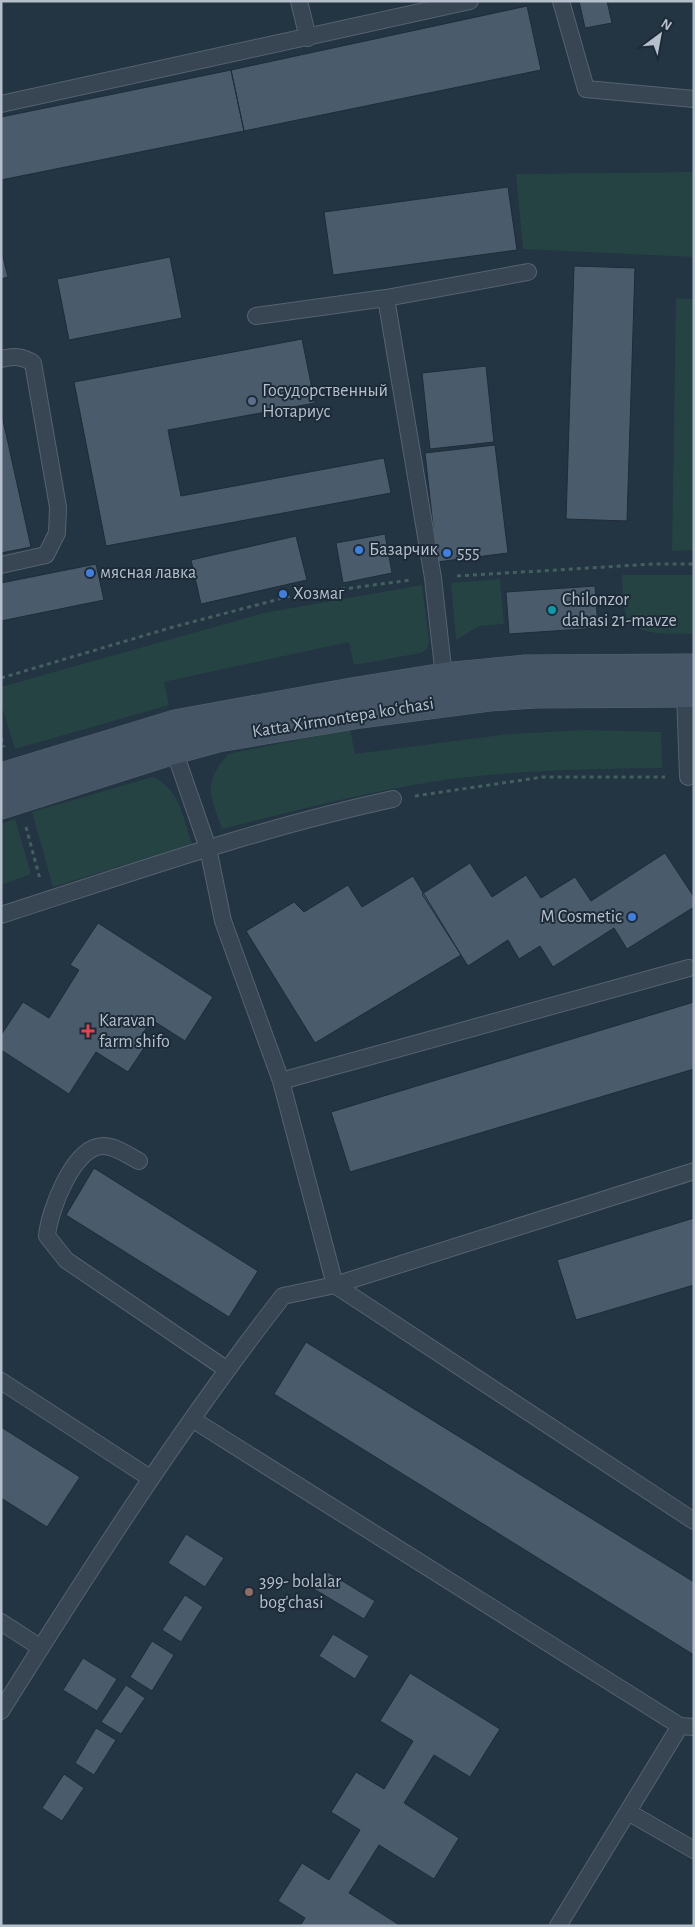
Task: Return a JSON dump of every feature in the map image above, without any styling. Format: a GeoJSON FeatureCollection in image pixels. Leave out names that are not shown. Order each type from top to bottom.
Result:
{"type":"FeatureCollection","features":[{"type":"Feature","properties":{"kind":"main road","name":"Katta Xirmontepa koʻchasi"},"geometry":{"type":"LineString","coordinates":[[1,777],[150,731],[200,719],[444,677],[526,669],[694,668]]}},
{"type":"Feature","properties":{"kind":"main road","name":"Katta Xirmontepa koʻchasi"},"geometry":{"type":"LineString","coordinates":[[1,804],[218,738],[360,714],[490,697],[603,692],[689,693]]}},
{"type":"Feature","properties":{"kind":"lane"},"geometry":{"type":"LineString","coordinates":[[299,1],[308,38]]}},
{"type":"Feature","properties":{"kind":"lane"},"geometry":{"type":"LineString","coordinates":[[1,104],[308,38],[433,6],[470,1]]}},
{"type":"Feature","properties":{"kind":"lane"},"geometry":{"type":"LineString","coordinates":[[562,1],[586,90],[694,99]]}},
{"type":"Feature","properties":{"kind":"lane"},"geometry":{"type":"LineString","coordinates":[[256,316],[386,298],[528,272]]}},
{"type":"Feature","properties":{"kind":"lane"},"geometry":{"type":"LineString","coordinates":[[386,298],[433,578],[444,677]]}},
{"type":"Feature","properties":{"kind":"lane"},"geometry":{"type":"LineString","coordinates":[[1,359],[13,356],[25,358],[33,362],[58,507],[57,533],[46,555],[1,565]]}},
{"type":"Feature","properties":{"kind":"lane"},"geometry":{"type":"LineString","coordinates":[[688,777],[689,693]]}},
{"type":"Feature","properties":{"kind":"lane"},"geometry":{"type":"LineString","coordinates":[[174,750],[208,848],[223,921],[281,1081],[335,1285],[694,1521]]}},
{"type":"Feature","properties":{"kind":"lane"},"geometry":{"type":"LineString","coordinates":[[1,915],[208,848],[324,814],[392,799]]}},
{"type":"Feature","properties":{"kind":"lane"},"geometry":{"type":"LineString","coordinates":[[281,1081],[689,968]]}},
{"type":"Feature","properties":{"kind":"lane"},"geometry":{"type":"LineString","coordinates":[[139,1161],[118,1150],[104,1146],[92,1149],[80,1160],[62,1188],[49,1218],[47,1236],[66,1260],[226,1369]]}},
{"type":"Feature","properties":{"kind":"lane"},"geometry":{"type":"LineString","coordinates":[[1,1711],[150,1478],[226,1369],[283,1296],[335,1285],[694,1171]]}},
{"type":"Feature","properties":{"kind":"lane"},"geometry":{"type":"LineString","coordinates":[[1,1381],[150,1478]]}},
{"type":"Feature","properties":{"kind":"lane"},"geometry":{"type":"LineString","coordinates":[[192,1419],[687,1726],[628,1812],[558,1926]]}},
{"type":"Feature","properties":{"kind":"lane"},"geometry":{"type":"LineString","coordinates":[[1,1622],[41,1648]]}},
{"type":"Feature","properties":{"kind":"lane"},"geometry":{"type":"LineString","coordinates":[[628,1812],[694,1850]]}},
{"type":"Feature","properties":{"kind":"path"},"geometry":{"type":"LineString","coordinates":[[1,678],[173,627],[291,596],[433,578],[694,564]]}},
{"type":"Feature","properties":{"kind":"path"},"geometry":{"type":"LineString","coordinates":[[392,799],[543,777],[688,777]]}},
{"type":"Feature","properties":{"kind":"green space"},"geometry":{"type":"Polygon","coordinates":[[[694,172],[694,257],[523,249],[516,174],[694,172]]]}},
{"type":"Feature","properties":{"kind":"green space"},"geometry":{"type":"Polygon","coordinates":[[[676,298],[694,299],[694,550],[672,551],[676,298]]]}},
{"type":"Feature","properties":{"kind":"green space"},"geometry":{"type":"Polygon","coordinates":[[[622,575],[694,575],[694,634],[656,633],[637,628],[626,615],[622,575]]]}},
{"type":"Feature","properties":{"kind":"green space"},"geometry":{"type":"Polygon","coordinates":[[[500,579],[504,624],[479,626],[456,640],[451,583],[500,579]]]}},
{"type":"Feature","properties":{"kind":"green space"},"geometry":{"type":"Polygon","coordinates":[[[422,585],[429,641],[427,649],[421,653],[354,665],[349,642],[164,682],[169,705],[15,749],[1,704],[1,687],[264,613],[422,585]]]}},
{"type":"Feature","properties":{"kind":"green space"},"geometry":{"type":"Polygon","coordinates":[[[350,729],[355,754],[509,734],[586,730],[661,732],[662,768],[522,772],[466,777],[411,785],[357,796],[222,829],[214,807],[211,790],[214,774],[228,754],[350,729]]]}},
{"type":"Feature","properties":{"kind":"green space"},"geometry":{"type":"Polygon","coordinates":[[[152,777],[169,788],[175,796],[183,814],[192,844],[53,887],[32,812],[152,777]]]}},
{"type":"Feature","properties":{"kind":"green space"},"geometry":{"type":"Polygon","coordinates":[[[15,819],[31,874],[1,885],[1,824],[15,819]]]}},
{"type":"Feature","properties":{"kind":"building"},"geometry":{"type":"Polygon","coordinates":[[[579,1],[607,1],[612,23],[585,28],[579,1]]]}},
{"type":"Feature","properties":{"kind":"building"},"geometry":{"type":"Polygon","coordinates":[[[527,6],[541,70],[244,131],[231,70],[527,6]]]}},
{"type":"Feature","properties":{"kind":"building"},"geometry":{"type":"Polygon","coordinates":[[[231,70],[244,131],[1,180],[1,117],[231,70]]]}},
{"type":"Feature","properties":{"kind":"building"},"geometry":{"type":"Polygon","coordinates":[[[508,187],[517,250],[333,275],[324,212],[508,187]]]}},
{"type":"Feature","properties":{"kind":"building"},"geometry":{"type":"Polygon","coordinates":[[[1,249],[8,277],[1,279],[1,249]]]}},
{"type":"Feature","properties":{"kind":"building"},"geometry":{"type":"Polygon","coordinates":[[[170,257],[182,318],[69,340],[57,279],[170,257]]]}},
{"type":"Feature","properties":{"kind":"building"},"geometry":{"type":"Polygon","coordinates":[[[574,266],[635,268],[627,521],[566,519],[574,266]]]}},
{"type":"Feature","properties":{"kind":"building"},"geometry":{"type":"Polygon","coordinates":[[[302,339],[315,403],[168,430],[181,496],[384,458],[391,493],[106,546],[74,382],[302,339]]]}},
{"type":"Feature","properties":{"kind":"building"},"geometry":{"type":"Polygon","coordinates":[[[486,366],[494,442],[430,449],[422,373],[486,366]]]}},
{"type":"Feature","properties":{"kind":"building"},"geometry":{"type":"Polygon","coordinates":[[[1,411],[31,547],[1,553],[1,411]]]}},
{"type":"Feature","properties":{"kind":"building"},"geometry":{"type":"Polygon","coordinates":[[[495,445],[508,553],[437,562],[425,453],[495,445]]]}},
{"type":"Feature","properties":{"kind":"building"},"geometry":{"type":"Polygon","coordinates":[[[385,534],[392,573],[343,583],[336,543],[385,534]]]}},
{"type":"Feature","properties":{"kind":"building"},"geometry":{"type":"Polygon","coordinates":[[[296,536],[307,580],[201,604],[191,560],[296,536]]]}},
{"type":"Feature","properties":{"kind":"building"},"geometry":{"type":"Polygon","coordinates":[[[96,564],[104,600],[1,621],[1,583],[96,564]]]}},
{"type":"Feature","properties":{"kind":"building","name":"Chilonzor dahasi 21-mavze"},"geometry":{"type":"Polygon","coordinates":[[[595,586],[598,628],[509,634],[506,592],[595,586]]]}},
{"type":"Feature","properties":{"kind":"building"},"geometry":{"type":"Polygon","coordinates":[[[665,853],[694,897],[694,907],[627,949],[614,928],[553,967],[540,946],[519,959],[508,940],[468,966],[422,894],[470,863],[492,897],[526,875],[541,898],[575,877],[591,901],[665,853]]]}},
{"type":"Feature","properties":{"kind":"building"},"geometry":{"type":"Polygon","coordinates":[[[413,876],[461,955],[315,1043],[246,931],[294,902],[304,912],[348,885],[362,907],[413,876]]]}},
{"type":"Feature","properties":{"kind":"building"},"geometry":{"type":"Polygon","coordinates":[[[98,923],[213,997],[185,1041],[152,1020],[138,1040],[146,1045],[128,1072],[96,1052],[69,1094],[1,1050],[1,1035],[23,1002],[49,1018],[79,970],[70,965],[98,923]]]}},
{"type":"Feature","properties":{"kind":"building"},"geometry":{"type":"Polygon","coordinates":[[[694,1002],[694,1069],[350,1172],[331,1112],[694,1002]]]}},
{"type":"Feature","properties":{"kind":"building"},"geometry":{"type":"Polygon","coordinates":[[[94,1168],[258,1271],[229,1317],[66,1215],[94,1168]]]}},
{"type":"Feature","properties":{"kind":"building"},"geometry":{"type":"Polygon","coordinates":[[[694,1218],[694,1285],[576,1320],[557,1260],[694,1218]]]}},
{"type":"Feature","properties":{"kind":"building"},"geometry":{"type":"Polygon","coordinates":[[[306,1342],[694,1582],[694,1655],[274,1394],[306,1342]]]}},
{"type":"Feature","properties":{"kind":"building"},"geometry":{"type":"Polygon","coordinates":[[[1,1427],[80,1477],[47,1527],[1,1498],[1,1427]]]}},
{"type":"Feature","properties":{"kind":"building"},"geometry":{"type":"Polygon","coordinates":[[[186,1534],[224,1558],[205,1587],[168,1563],[186,1534]]]}},
{"type":"Feature","properties":{"kind":"building"},"geometry":{"type":"Polygon","coordinates":[[[326,1571],[375,1601],[364,1619],[314,1589],[326,1571]]]}},
{"type":"Feature","properties":{"kind":"building"},"geometry":{"type":"Polygon","coordinates":[[[185,1595],[203,1607],[181,1642],[162,1630],[185,1595]]]}},
{"type":"Feature","properties":{"kind":"building"},"geometry":{"type":"Polygon","coordinates":[[[333,1634],[369,1656],[355,1679],[319,1656],[333,1634]]]}},
{"type":"Feature","properties":{"kind":"building"},"geometry":{"type":"Polygon","coordinates":[[[152,1641],[174,1655],[152,1691],[130,1677],[152,1641]]]}},
{"type":"Feature","properties":{"kind":"building"},"geometry":{"type":"Polygon","coordinates":[[[83,1658],[117,1679],[97,1711],[63,1690],[83,1658]]]}},
{"type":"Feature","properties":{"kind":"building"},"geometry":{"type":"Polygon","coordinates":[[[410,1673],[500,1729],[470,1777],[434,1755],[404,1803],[459,1838],[434,1879],[379,1845],[349,1893],[401,1926],[300,1926],[305,1918],[278,1901],[302,1863],[329,1880],[360,1830],[331,1812],[356,1772],[384,1789],[413,1741],[380,1721],[410,1673]]]}},
{"type":"Feature","properties":{"kind":"building"},"geometry":{"type":"Polygon","coordinates":[[[126,1685],[145,1698],[121,1734],[101,1722],[126,1685]]]}},
{"type":"Feature","properties":{"kind":"building"},"geometry":{"type":"Polygon","coordinates":[[[96,1728],[116,1740],[94,1775],[75,1763],[96,1728]]]}},
{"type":"Feature","properties":{"kind":"building"},"geometry":{"type":"Polygon","coordinates":[[[64,1774],[84,1788],[62,1821],[42,1808],[64,1774]]]}},
{"type":"Feature","properties":{"kind":"place","name":"Госудорственный Нотариус"},"geometry":{"type":"Point","coordinates":[252,401]}},
{"type":"Feature","properties":{"kind":"place","name":"Базарчик"},"geometry":{"type":"Point","coordinates":[359,550]}},
{"type":"Feature","properties":{"kind":"place","name":"555"},"geometry":{"type":"Point","coordinates":[447,553]}},
{"type":"Feature","properties":{"kind":"place","name":"мясная лавка"},"geometry":{"type":"Point","coordinates":[90,573]}},
{"type":"Feature","properties":{"kind":"place","name":"Хозмаг"},"geometry":{"type":"Point","coordinates":[283,594]}},
{"type":"Feature","properties":{"kind":"place","name":"Chilonzor dahasi 21-mavze"},"geometry":{"type":"Point","coordinates":[552,610]}},
{"type":"Feature","properties":{"kind":"place","name":"M Cosmetic"},"geometry":{"type":"Point","coordinates":[632,917]}},
{"type":"Feature","properties":{"kind":"place","name":"Karavan farm shifo"},"geometry":{"type":"Point","coordinates":[88,1031]}},
{"type":"Feature","properties":{"kind":"place","name":"399- bolalar bog'chasi"},"geometry":{"type":"Point","coordinates":[249,1592]}}]}
